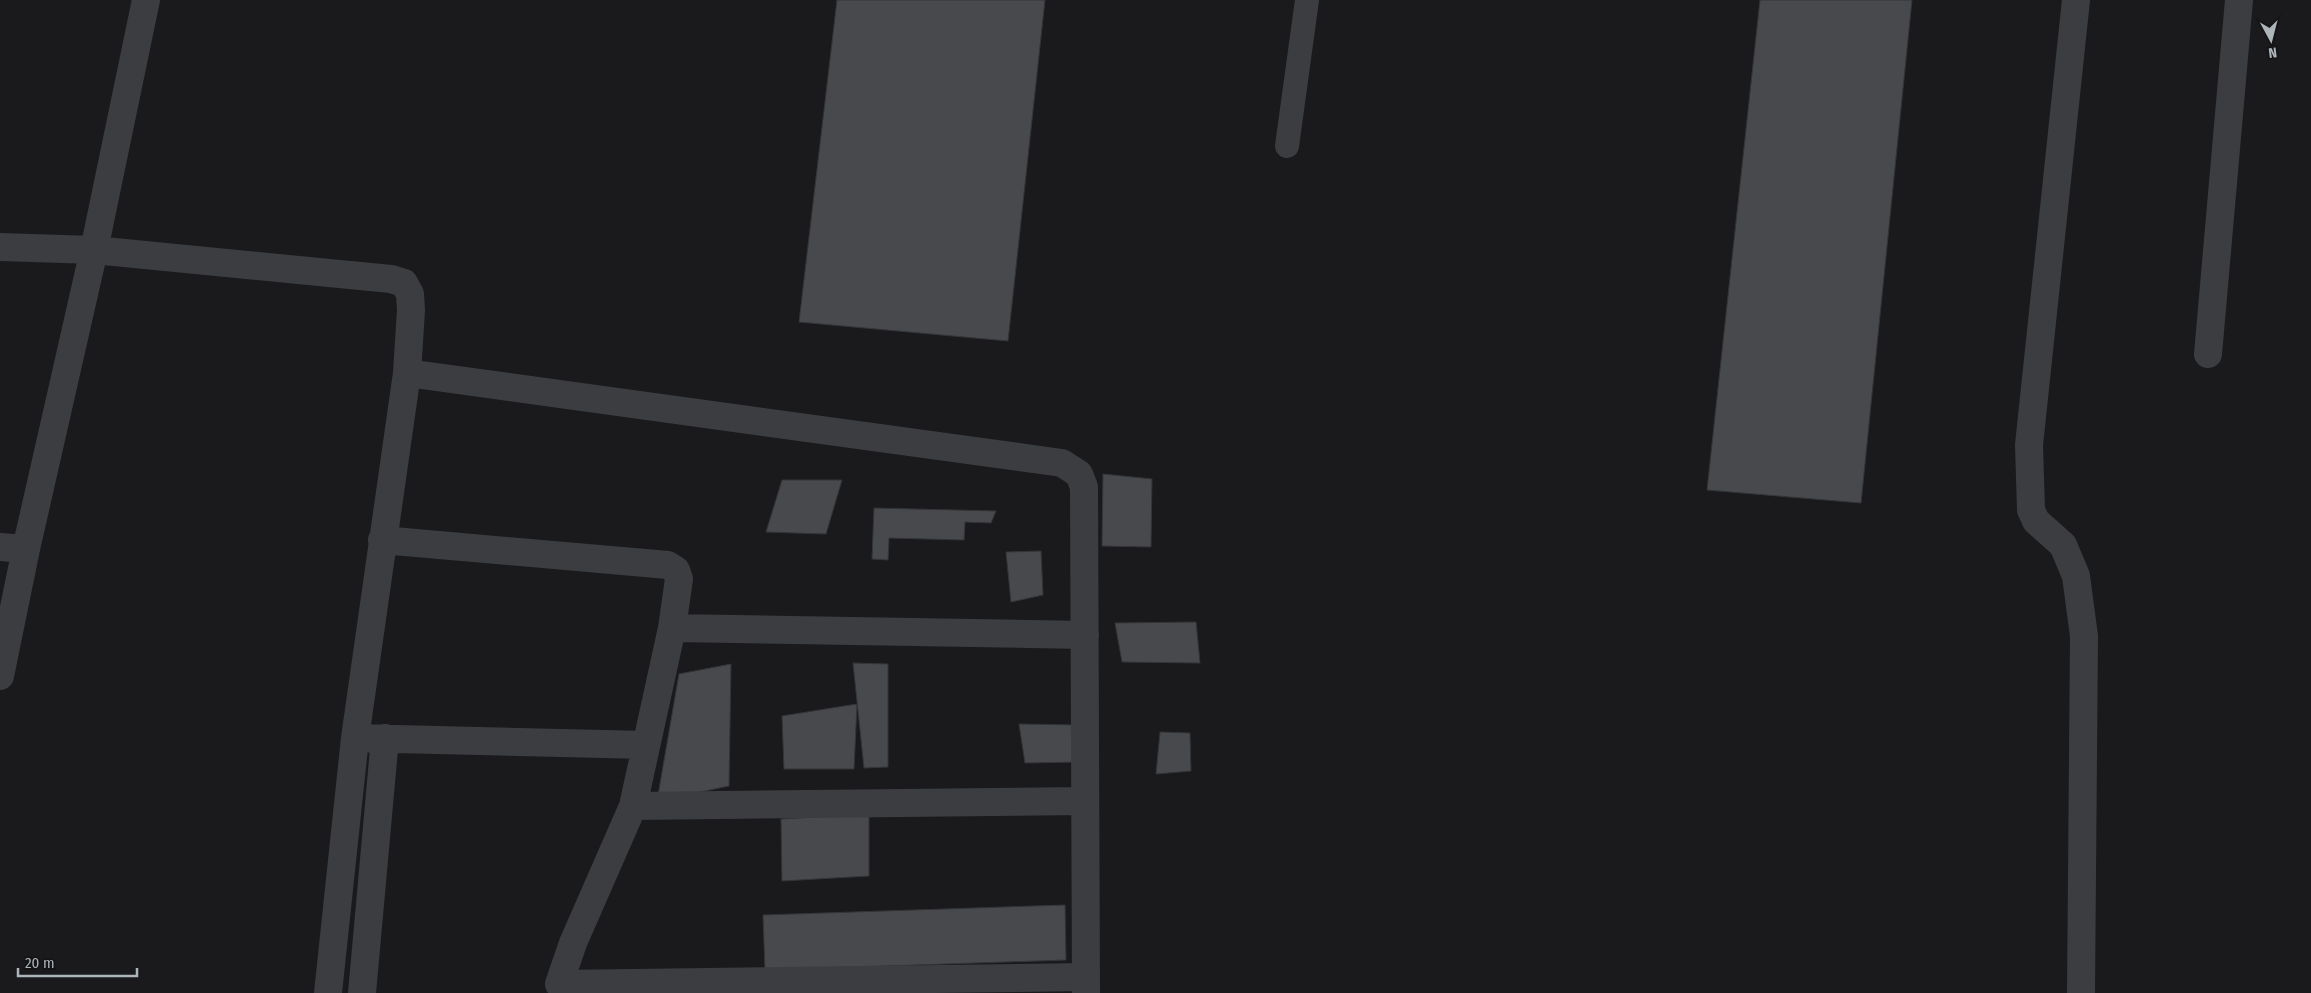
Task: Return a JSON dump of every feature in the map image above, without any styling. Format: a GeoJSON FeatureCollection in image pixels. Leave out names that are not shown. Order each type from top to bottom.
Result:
{"type":"FeatureCollection","features":[{"type":"Feature","properties":{"kind":"street"},"geometry":{"type":"LineString","coordinates":[[0,676],[13,548],[94,250],[146,0]]}},
{"type":"Feature","properties":{"kind":"street"},"geometry":{"type":"LineString","coordinates":[[2076,0],[2029,445],[2029,491],[2031,510],[2036,521],[2062,545],[2076,576],[2084,636],[2081,993]]}},
{"type":"Feature","properties":{"kind":"street"},"geometry":{"type":"LineString","coordinates":[[2208,354],[2239,0]]}},
{"type":"Feature","properties":{"kind":"street"},"geometry":{"type":"LineString","coordinates":[[0,247],[94,250],[391,279],[404,283],[410,294],[411,310],[407,373],[355,738],[328,993]]}},
{"type":"Feature","properties":{"kind":"street"},"geometry":{"type":"LineString","coordinates":[[382,540],[668,565],[676,570],[680,579],[672,628],[633,806],[573,943],[558,988],[1086,985],[1084,487],[1079,474],[1062,463],[407,373]]}},
{"type":"Feature","properties":{"kind":"street"},"geometry":{"type":"LineString","coordinates":[[672,628],[1085,635]]}},
{"type":"Feature","properties":{"kind":"street"},"geometry":{"type":"LineString","coordinates":[[355,738],[646,745]]}},
{"type":"Feature","properties":{"kind":"street"},"geometry":{"type":"LineString","coordinates":[[362,993],[385,738]]}},
{"type":"Feature","properties":{"kind":"street"},"geometry":{"type":"LineString","coordinates":[[633,806],[1085,801]]}},
{"type":"Feature","properties":{"kind":"lane"},"geometry":{"type":"LineString","coordinates":[[1287,146],[1308,0]]}},
{"type":"Feature","properties":{"kind":"building"},"geometry":{"type":"Polygon","coordinates":[[[837,0],[1045,0],[1008,341],[799,322],[837,0]]]}},
{"type":"Feature","properties":{"kind":"building"},"geometry":{"type":"Polygon","coordinates":[[[1760,0],[1912,0],[1861,503],[1707,490],[1760,0]]]}},
{"type":"Feature","properties":{"kind":"building"},"geometry":{"type":"Polygon","coordinates":[[[1103,474],[1152,479],[1151,547],[1102,546],[1103,474]]]}},
{"type":"Feature","properties":{"kind":"building"},"geometry":{"type":"Polygon","coordinates":[[[782,480],[842,480],[826,534],[766,532],[782,480]]]}},
{"type":"Feature","properties":{"kind":"building"},"geometry":{"type":"Polygon","coordinates":[[[874,508],[996,511],[991,523],[965,522],[964,540],[889,538],[888,560],[872,559],[874,508]]]}},
{"type":"Feature","properties":{"kind":"building"},"geometry":{"type":"Polygon","coordinates":[[[1041,551],[1043,595],[1011,602],[1006,552],[1041,551]]]}},
{"type":"Feature","properties":{"kind":"building"},"geometry":{"type":"Polygon","coordinates":[[[1196,622],[1200,663],[1122,662],[1115,623],[1196,622]]]}},
{"type":"Feature","properties":{"kind":"building"},"geometry":{"type":"Polygon","coordinates":[[[853,663],[888,664],[888,767],[864,768],[853,663]]]}},
{"type":"Feature","properties":{"kind":"building"},"geometry":{"type":"Polygon","coordinates":[[[731,664],[729,786],[657,801],[679,674],[731,664]]]}},
{"type":"Feature","properties":{"kind":"building"},"geometry":{"type":"Polygon","coordinates":[[[857,704],[854,769],[784,769],[782,716],[857,704]]]}},
{"type":"Feature","properties":{"kind":"building"},"geometry":{"type":"Polygon","coordinates":[[[1019,724],[1075,725],[1077,762],[1025,763],[1019,724]]]}},
{"type":"Feature","properties":{"kind":"building"},"geometry":{"type":"Polygon","coordinates":[[[1160,732],[1190,733],[1191,771],[1156,774],[1160,732]]]}},
{"type":"Feature","properties":{"kind":"building"},"geometry":{"type":"Polygon","coordinates":[[[869,814],[869,876],[782,881],[781,819],[869,814]]]}},
{"type":"Feature","properties":{"kind":"building"},"geometry":{"type":"Polygon","coordinates":[[[1065,905],[1066,960],[765,970],[763,915],[1065,905]]]}}]}
